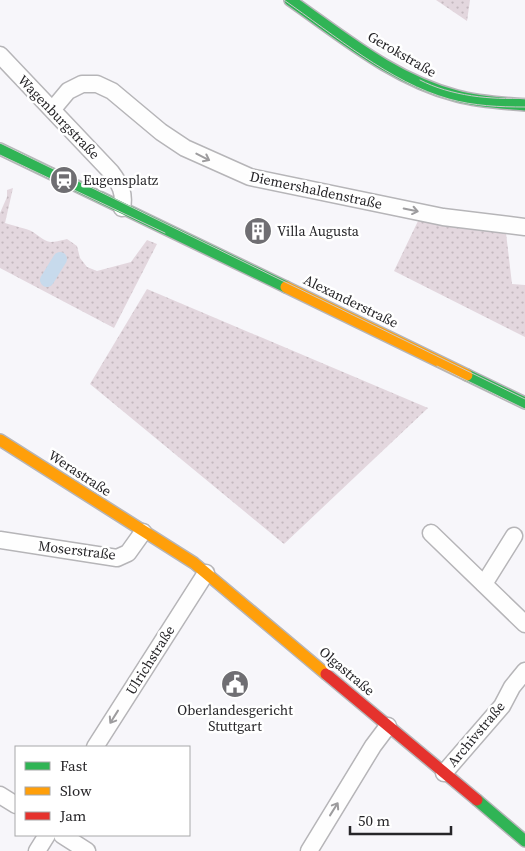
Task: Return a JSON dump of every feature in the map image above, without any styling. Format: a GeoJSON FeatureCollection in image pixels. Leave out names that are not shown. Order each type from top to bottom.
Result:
{"type":"FeatureCollection","features":[{"type":"Feature","properties":{"kind":"street","name":"Gerokstraße"},"geometry":{"type":"LineString","coordinates":[[290,0],[368,53],[424,86],[450,95],[525,105]]}},
{"type":"Feature","properties":{"kind":"street","name":"Wagenburgstraße"},"geometry":{"type":"LineString","coordinates":[[0,55],[53,109],[120,183],[123,194],[122,208]]}},
{"type":"Feature","properties":{"kind":"street","name":"Diemershaldenstraße"},"geometry":{"type":"LineString","coordinates":[[53,109],[68,92],[82,84],[97,84],[112,91],[161,132],[205,158],[250,177],[443,217],[525,227]]}},
{"type":"Feature","properties":{"kind":"street","name":"Gerokstraße"},"geometry":{"type":"LineString","coordinates":[[511,103],[525,99]]}},
{"type":"Feature","properties":{"kind":"street"},"geometry":{"type":"LineString","coordinates":[[0,150],[122,208]]}},
{"type":"Feature","properties":{"kind":"street","name":"Alexanderstraße"},"geometry":{"type":"LineString","coordinates":[[122,208],[525,403]]}},
{"type":"Feature","properties":{"kind":"street","name":"Werastraße"},"geometry":{"type":"LineString","coordinates":[[0,440],[143,532]]}},
{"type":"Feature","properties":{"kind":"street","name":"Moserstraße"},"geometry":{"type":"LineString","coordinates":[[0,540],[117,558],[128,553],[143,532]]}},
{"type":"Feature","properties":{"kind":"street","name":"Olgastraße"},"geometry":{"type":"LineString","coordinates":[[143,532],[194,562],[525,841]]}},
{"type":"Feature","properties":{"kind":"street"},"geometry":{"type":"LineString","coordinates":[[431,533],[525,624]]}},
{"type":"Feature","properties":{"kind":"street"},"geometry":{"type":"LineString","coordinates":[[484,584],[514,536]]}},
{"type":"Feature","properties":{"kind":"street","name":"Ulrichstraße"},"geometry":{"type":"LineString","coordinates":[[95,746],[206,572]]}},
{"type":"Feature","properties":{"kind":"street","name":"Archivstraße"},"geometry":{"type":"LineString","coordinates":[[444,773],[502,706],[512,687],[525,671]]}},
{"type":"Feature","properties":{"kind":"street"},"geometry":{"type":"LineString","coordinates":[[309,851],[373,746],[388,726]]}},
{"type":"Feature","properties":{"kind":"street"},"geometry":{"type":"LineString","coordinates":[[0,795],[15,804]]}},
{"type":"Feature","properties":{"kind":"street"},"geometry":{"type":"LineString","coordinates":[[37,851],[46,836]]}},
{"type":"Feature","properties":{"kind":"street"},"geometry":{"type":"LineString","coordinates":[[64,836],[88,851]]}},
{"type":"Feature","properties":{"kind":"shaded area"},"geometry":{"type":"Polygon","coordinates":[[[436,0],[470,0],[467,21],[436,0]]]}},
{"type":"Feature","properties":{"kind":"shaded area"},"geometry":{"type":"Polygon","coordinates":[[[13,188],[5,223],[33,232],[48,242],[67,239],[77,246],[80,258],[87,267],[97,271],[131,262],[147,240],[157,244],[114,328],[0,268],[0,213],[7,197],[7,190],[13,188]]]}},
{"type":"Feature","properties":{"kind":"shaded area"},"geometry":{"type":"Polygon","coordinates":[[[418,221],[506,233],[512,284],[525,285],[525,337],[394,271],[418,221]]]}},
{"type":"Feature","properties":{"kind":"shaded area"},"geometry":{"type":"Polygon","coordinates":[[[147,289],[428,408],[284,544],[90,384],[147,289]]]}},
{"type":"Feature","properties":{"kind":"waterway"},"geometry":{"type":"LineString","coordinates":[[47,280],[60,259]]}},
{"type":"Feature","properties":{"kind":"tram line"},"geometry":{"type":"LineString","coordinates":[[284,0],[384,70],[427,92],[468,103],[525,107]]}},
{"type":"Feature","properties":{"kind":"tram line"},"geometry":{"type":"LineString","coordinates":[[420,80],[445,90],[471,96],[525,98]]}},
{"type":"Feature","properties":{"kind":"tram line"},"geometry":{"type":"LineString","coordinates":[[0,143],[525,399]]}},
{"type":"Feature","properties":{"kind":"tram line"},"geometry":{"type":"LineString","coordinates":[[0,155],[165,233]]}},
{"type":"Feature","properties":{"kind":"tram line"},"geometry":{"type":"LineString","coordinates":[[437,366],[525,409]]}},
{"type":"Feature","properties":{"kind":"traffic: fast"},"geometry":{"type":"LineString","coordinates":[[290,0],[370,56],[434,89],[465,98],[525,105]]}},
{"type":"Feature","properties":{"kind":"traffic: fast"},"geometry":{"type":"LineString","coordinates":[[0,149],[286,287]]}},
{"type":"Feature","properties":{"kind":"traffic: fast"},"geometry":{"type":"LineString","coordinates":[[467,375],[525,403]]}},
{"type":"Feature","properties":{"kind":"traffic: fast"},"geometry":{"type":"LineString","coordinates":[[477,800],[525,841]]}},
{"type":"Feature","properties":{"kind":"traffic: slow"},"geometry":{"type":"LineString","coordinates":[[286,287],[467,375]]}},
{"type":"Feature","properties":{"kind":"traffic: slow"},"geometry":{"type":"LineString","coordinates":[[0,440],[194,563],[326,674]]}},
{"type":"Feature","properties":{"kind":"traffic: jam"},"geometry":{"type":"LineString","coordinates":[[326,674],[477,800]]}},
{"type":"Feature","properties":{"kind":"place","name":"Eugensplatz"},"geometry":{"type":"Point","coordinates":[64,180]}},
{"type":"Feature","properties":{"kind":"place","name":"Villa Augusta"},"geometry":{"type":"Point","coordinates":[258,231]}},
{"type":"Feature","properties":{"kind":"place","name":"Oberlandesgericht Stuttgart"},"geometry":{"type":"Point","coordinates":[235,684]}}]}
